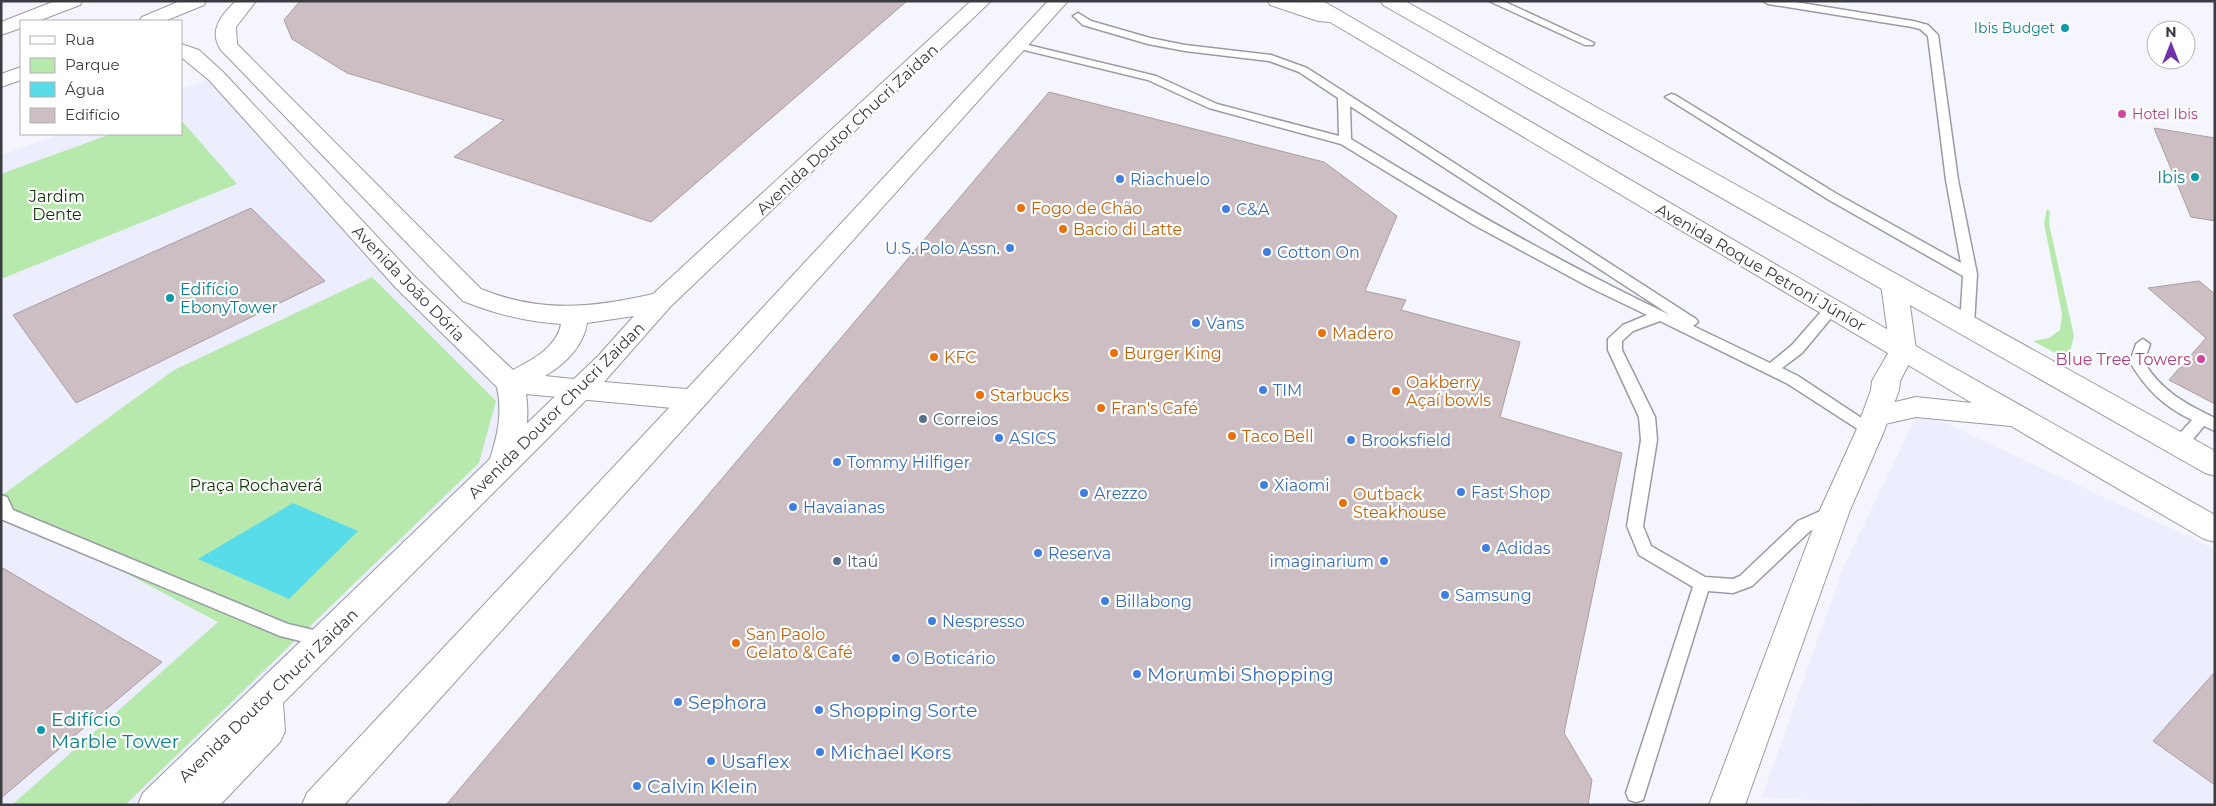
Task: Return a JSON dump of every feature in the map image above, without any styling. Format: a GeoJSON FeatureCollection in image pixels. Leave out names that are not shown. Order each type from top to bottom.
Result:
{"type":"FeatureCollection","features":[{"type":"Feature","properties":{"kind":"main road"},"geometry":{"type":"LineString","coordinates":[[24,20],[73,1]]}},
{"type":"Feature","properties":{"kind":"main road"},"geometry":{"type":"LineString","coordinates":[[151,20],[197,1]]}},
{"type":"Feature","properties":{"kind":"main road"},"geometry":{"type":"LineString","coordinates":[[247,1],[225,28],[224,40],[228,46],[472,294],[492,304],[516,311],[544,315],[616,312],[661,302]]}},
{"type":"Feature","properties":{"kind":"main road","name":"Avenida Doutor Chucri Zaidan"},"geometry":{"type":"LineString","coordinates":[[156,805],[607,363],[661,302],[982,1]]}},
{"type":"Feature","properties":{"kind":"main road"},"geometry":{"type":"LineString","coordinates":[[320,805],[1020,46],[1059,1]]}},
{"type":"Feature","properties":{"kind":"main road"},"geometry":{"type":"LineString","coordinates":[[1277,1],[1346,23]]}},
{"type":"Feature","properties":{"kind":"main road","name":"Avenida Roque Petroni Júnior"},"geometry":{"type":"LineString","coordinates":[[1309,1],[2021,419],[2215,530]]}},
{"type":"Feature","properties":{"kind":"main road"},"geometry":{"type":"LineString","coordinates":[[1390,1],[2215,465]]}},
{"type":"Feature","properties":{"kind":"main road"},"geometry":{"type":"LineString","coordinates":[[1,29],[20,22]]}},
{"type":"Feature","properties":{"kind":"main road","name":"Avenida João Dória"},"geometry":{"type":"LineString","coordinates":[[182,50],[192,54],[216,76],[405,282],[510,383]]}},
{"type":"Feature","properties":{"kind":"main road"},"geometry":{"type":"LineString","coordinates":[[1,81],[20,73]]}},
{"type":"Feature","properties":{"kind":"main road"},"geometry":{"type":"LineString","coordinates":[[1727,805],[1835,510],[1873,424],[1886,381],[1903,350],[1894,284]]}},
{"type":"Feature","properties":{"kind":"main road"},"geometry":{"type":"LineString","coordinates":[[510,383],[543,366],[562,350],[575,329],[576,315]]}},
{"type":"Feature","properties":{"kind":"main road"},"geometry":{"type":"LineString","coordinates":[[510,383],[693,400]]}},
{"type":"Feature","properties":{"kind":"main road"},"geometry":{"type":"LineString","coordinates":[[502,465],[514,430],[516,413],[510,383]]}},
{"type":"Feature","properties":{"kind":"main road"},"geometry":{"type":"LineString","coordinates":[[1873,424],[1916,407],[2021,419]]}},
{"type":"Feature","properties":{"kind":"main road"},"geometry":{"type":"LineString","coordinates":[[195,805],[268,731],[266,697]]}},
{"type":"Feature","properties":{"kind":"lane"},"geometry":{"type":"LineString","coordinates":[[1494,1],[1589,43]]}},
{"type":"Feature","properties":{"kind":"lane"},"geometry":{"type":"LineString","coordinates":[[1768,1],[1913,24],[1924,27],[1933,34],[1952,180],[1970,274],[1967,325]]}},
{"type":"Feature","properties":{"kind":"lane"},"geometry":{"type":"LineString","coordinates":[[1078,16],[1087,23],[1148,41],[1290,63],[1344,95],[1744,357]]}},
{"type":"Feature","properties":{"kind":"lane"},"geometry":{"type":"LineString","coordinates":[[1020,46],[1152,78],[1213,106],[1345,141],[1479,222],[1596,285],[1793,380],[1873,424]]}},
{"type":"Feature","properties":{"kind":"lane"},"geometry":{"type":"LineString","coordinates":[[1344,95],[1345,141]]}},
{"type":"Feature","properties":{"kind":"lane"},"geometry":{"type":"LineString","coordinates":[[1671,97],[1833,197],[1970,274]]}},
{"type":"Feature","properties":{"kind":"lane"},"geometry":{"type":"LineString","coordinates":[[1771,369],[1797,349],[1832,308]]}},
{"type":"Feature","properties":{"kind":"lane"},"geometry":{"type":"LineString","coordinates":[[1660,316],[1628,328],[1614,339],[1615,350],[1647,417],[1649,440],[1635,526],[1645,550],[1702,584],[1733,586],[1746,582],[1804,526],[1835,510]]}},
{"type":"Feature","properties":{"kind":"lane"},"geometry":{"type":"LineString","coordinates":[[2143,344],[2137,362],[2145,377],[2160,395],[2208,422],[2177,445]]}},
{"type":"Feature","properties":{"kind":"lane"},"geometry":{"type":"LineString","coordinates":[[3,511],[286,631],[325,639]]}},
{"type":"Feature","properties":{"kind":"lane"},"geometry":{"type":"LineString","coordinates":[[1636,793],[1702,584]]}},
{"type":"Feature","properties":{"kind":"shaded area"},"geometry":{"type":"Polygon","coordinates":[[[214,77],[510,383],[502,465],[156,805],[1,805],[1,155],[57,135],[182,135],[182,89],[214,77]]]}},
{"type":"Feature","properties":{"kind":"shaded area"},"geometry":{"type":"Polygon","coordinates":[[[1919,411],[2215,549],[2215,805],[1890,805],[1762,797],[1843,568],[1919,411]]]}},
{"type":"Feature","properties":{"kind":"green space","name":"Jardim Dente"},"geometry":{"type":"Polygon","coordinates":[[[182,121],[237,184],[1,279],[1,174],[108,135],[182,135],[182,121]]]}},
{"type":"Feature","properties":{"kind":"green space"},"geometry":{"type":"Polygon","coordinates":[[[2047,209],[2050,211],[2049,224],[2074,336],[2068,360],[2033,341],[2049,338],[2060,330],[2062,314],[2044,223],[2047,209]]]}},
{"type":"Feature","properties":{"kind":"green space","name":"Praça Rochaverá"},"geometry":{"type":"Polygon","coordinates":[[[372,277],[496,401],[479,463],[125,805],[12,805],[218,622],[45,530],[1,503],[1,496],[174,370],[372,277]]]}},
{"type":"Feature","properties":{"kind":"water"},"geometry":{"type":"Polygon","coordinates":[[[293,503],[358,531],[289,599],[198,559],[293,503]]]}},
{"type":"Feature","properties":{"kind":"building"},"geometry":{"type":"Polygon","coordinates":[[[300,1],[907,1],[651,222],[454,157],[504,120],[347,73],[292,39],[284,20],[300,1]]]}},
{"type":"Feature","properties":{"kind":"building"},"geometry":{"type":"Polygon","coordinates":[[[1049,92],[1324,162],[1397,216],[1365,291],[1406,300],[1401,310],[1520,342],[1500,417],[1622,453],[1564,733],[1592,780],[1588,805],[446,805],[1049,92]]]}},
{"type":"Feature","properties":{"kind":"building","name":"Ibis"},"geometry":{"type":"Polygon","coordinates":[[[2154,128],[2215,138],[2215,221],[2191,217],[2154,128]]]}},
{"type":"Feature","properties":{"kind":"building","name":"Edifício EbonyTower"},"geometry":{"type":"Polygon","coordinates":[[[251,208],[325,281],[76,403],[13,315],[251,208]]]}},
{"type":"Feature","properties":{"kind":"building","name":"Blue Tree Towers"},"geometry":{"type":"Polygon","coordinates":[[[2199,281],[2215,294],[2215,404],[2169,380],[2206,338],[2148,288],[2199,281]]]}},
{"type":"Feature","properties":{"kind":"building","name":"Edifício Marble Tower"},"geometry":{"type":"Polygon","coordinates":[[[1,567],[162,662],[1,798],[1,567]]]}},
{"type":"Feature","properties":{"kind":"building"},"geometry":{"type":"Polygon","coordinates":[[[2215,672],[2215,785],[2153,741],[2215,672]]]}},
{"type":"Feature","properties":{"kind":"place","name":"Ibis Budget"},"geometry":{"type":"Point","coordinates":[2065,28]}},
{"type":"Feature","properties":{"kind":"place","name":"Hotel Ibis"},"geometry":{"type":"Point","coordinates":[2122,114]}},
{"type":"Feature","properties":{"kind":"place","name":"Ibis"},"geometry":{"type":"Point","coordinates":[2195,177]}},
{"type":"Feature","properties":{"kind":"place","name":"Riachuelo"},"geometry":{"type":"Point","coordinates":[1120,179]}},
{"type":"Feature","properties":{"kind":"place","name":"Fogo de Chão"},"geometry":{"type":"Point","coordinates":[1021,208]}},
{"type":"Feature","properties":{"kind":"place","name":"C&A"},"geometry":{"type":"Point","coordinates":[1226,209]}},
{"type":"Feature","properties":{"kind":"place","name":"Bacio di Latte"},"geometry":{"type":"Point","coordinates":[1063,229]}},
{"type":"Feature","properties":{"kind":"place","name":"U.S. Polo Assn."},"geometry":{"type":"Point","coordinates":[1010,248]}},
{"type":"Feature","properties":{"kind":"place","name":"Cotton On"},"geometry":{"type":"Point","coordinates":[1267,252]}},
{"type":"Feature","properties":{"kind":"place","name":"Edifício EbonyTower"},"geometry":{"type":"Point","coordinates":[170,298]}},
{"type":"Feature","properties":{"kind":"place","name":"Vans"},"geometry":{"type":"Point","coordinates":[1196,323]}},
{"type":"Feature","properties":{"kind":"place","name":"Madero"},"geometry":{"type":"Point","coordinates":[1322,333]}},
{"type":"Feature","properties":{"kind":"place","name":"Burger King"},"geometry":{"type":"Point","coordinates":[1114,353]}},
{"type":"Feature","properties":{"kind":"place","name":"KFC"},"geometry":{"type":"Point","coordinates":[934,357]}},
{"type":"Feature","properties":{"kind":"place","name":"Blue Tree Towers"},"geometry":{"type":"Point","coordinates":[2201,359]}},
{"type":"Feature","properties":{"kind":"place","name":"TIM"},"geometry":{"type":"Point","coordinates":[1263,390]}},
{"type":"Feature","properties":{"kind":"place","name":"Oakberry Açaí bowls"},"geometry":{"type":"Point","coordinates":[1396,391]}},
{"type":"Feature","properties":{"kind":"place","name":"Starbucks"},"geometry":{"type":"Point","coordinates":[980,395]}},
{"type":"Feature","properties":{"kind":"place","name":"Fran's Café"},"geometry":{"type":"Point","coordinates":[1101,408]}},
{"type":"Feature","properties":{"kind":"place","name":"Correios"},"geometry":{"type":"Point","coordinates":[923,419]}},
{"type":"Feature","properties":{"kind":"place","name":"Taco Bell"},"geometry":{"type":"Point","coordinates":[1232,436]}},
{"type":"Feature","properties":{"kind":"place","name":"ASICS"},"geometry":{"type":"Point","coordinates":[999,438]}},
{"type":"Feature","properties":{"kind":"place","name":"Brooksfield"},"geometry":{"type":"Point","coordinates":[1351,440]}},
{"type":"Feature","properties":{"kind":"place","name":"Tommy Hilfiger"},"geometry":{"type":"Point","coordinates":[837,462]}},
{"type":"Feature","properties":{"kind":"place","name":"Xiaomi"},"geometry":{"type":"Point","coordinates":[1264,485]}},
{"type":"Feature","properties":{"kind":"place","name":"Fast Shop"},"geometry":{"type":"Point","coordinates":[1461,492]}},
{"type":"Feature","properties":{"kind":"place","name":"Arezzo"},"geometry":{"type":"Point","coordinates":[1084,493]}},
{"type":"Feature","properties":{"kind":"place","name":"Outback Steakhouse"},"geometry":{"type":"Point","coordinates":[1343,503]}},
{"type":"Feature","properties":{"kind":"place","name":"Havaianas"},"geometry":{"type":"Point","coordinates":[793,507]}},
{"type":"Feature","properties":{"kind":"place","name":"Adidas"},"geometry":{"type":"Point","coordinates":[1486,548]}},
{"type":"Feature","properties":{"kind":"place","name":"Reserva"},"geometry":{"type":"Point","coordinates":[1038,553]}},
{"type":"Feature","properties":{"kind":"place","name":"Itaú"},"geometry":{"type":"Point","coordinates":[837,561]}},
{"type":"Feature","properties":{"kind":"place","name":"imaginarium"},"geometry":{"type":"Point","coordinates":[1384,561]}},
{"type":"Feature","properties":{"kind":"place","name":"Samsung"},"geometry":{"type":"Point","coordinates":[1445,595]}},
{"type":"Feature","properties":{"kind":"place","name":"Billabong"},"geometry":{"type":"Point","coordinates":[1105,601]}},
{"type":"Feature","properties":{"kind":"place","name":"Nespresso"},"geometry":{"type":"Point","coordinates":[932,621]}},
{"type":"Feature","properties":{"kind":"place","name":"San Paolo Gelato & Café"},"geometry":{"type":"Point","coordinates":[736,643]}},
{"type":"Feature","properties":{"kind":"place","name":"O Boticário"},"geometry":{"type":"Point","coordinates":[896,658]}},
{"type":"Feature","properties":{"kind":"place","name":"Morumbi Shopping"},"geometry":{"type":"Point","coordinates":[1137,674]}},
{"type":"Feature","properties":{"kind":"place","name":"Sephora"},"geometry":{"type":"Point","coordinates":[678,702]}},
{"type":"Feature","properties":{"kind":"place","name":"Shopping Sorte"},"geometry":{"type":"Point","coordinates":[819,710]}},
{"type":"Feature","properties":{"kind":"place","name":"Edifício Marble Tower"},"geometry":{"type":"Point","coordinates":[41,730]}},
{"type":"Feature","properties":{"kind":"place","name":"Michael Kors"},"geometry":{"type":"Point","coordinates":[820,752]}},
{"type":"Feature","properties":{"kind":"place","name":"Usaflex"},"geometry":{"type":"Point","coordinates":[711,761]}},
{"type":"Feature","properties":{"kind":"place","name":"Calvin Klein"},"geometry":{"type":"Point","coordinates":[637,786]}}]}
